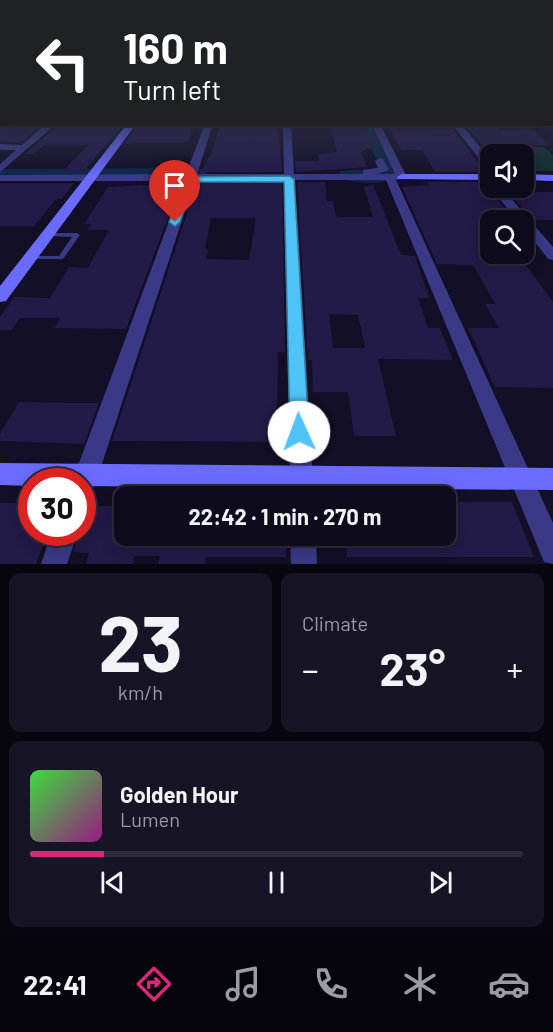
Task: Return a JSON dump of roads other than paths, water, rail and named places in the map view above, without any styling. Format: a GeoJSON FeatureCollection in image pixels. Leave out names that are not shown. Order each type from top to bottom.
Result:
{"type":"FeatureCollection","features":[{"type":"Feature","properties":{"kind":"street"},"geometry":{"type":"LineString","coordinates":[[0,169],[49,126]]}},
{"type":"Feature","properties":{"kind":"street"},"geometry":{"type":"LineString","coordinates":[[0,297],[130,126]]}},
{"type":"Feature","properties":{"kind":"street"},"geometry":{"type":"LineString","coordinates":[[88,468],[208,126]]}},
{"type":"Feature","properties":{"kind":"street"},"geometry":{"type":"LineString","coordinates":[[287,126],[302,486]]}},
{"type":"Feature","properties":{"kind":"street"},"geometry":{"type":"LineString","coordinates":[[376,126],[381,176],[553,553]]}},
{"type":"Feature","properties":{"kind":"street"},"geometry":{"type":"LineString","coordinates":[[458,126],[480,153]]}},
{"type":"Feature","properties":{"kind":"street"},"geometry":{"type":"LineString","coordinates":[[0,147],[25,148]]}},
{"type":"Feature","properties":{"kind":"street"},"geometry":{"type":"LineString","coordinates":[[380,161],[384,170],[381,176]]}},
{"type":"Feature","properties":{"kind":"street"},"geometry":{"type":"LineString","coordinates":[[0,178],[353,175],[480,180]]}},
{"type":"Feature","properties":{"kind":"street"},"geometry":{"type":"LineString","coordinates":[[534,177],[553,178]]}},
{"type":"Feature","properties":{"kind":"street"},"geometry":{"type":"LineString","coordinates":[[506,198],[553,256]]}},
{"type":"Feature","properties":{"kind":"street"},"geometry":{"type":"LineString","coordinates":[[0,474],[18,475]]}},
{"type":"Feature","properties":{"kind":"street"},"geometry":{"type":"LineString","coordinates":[[96,479],[302,486],[553,479]]}},
{"type":"Feature","properties":{"kind":"street"},"geometry":{"type":"LineString","coordinates":[[54,564],[60,546]]}},
{"type":"Feature","properties":{"kind":"street"},"geometry":{"type":"LineString","coordinates":[[303,546],[304,564]]}},
{"type":"Feature","properties":{"kind":"lane"},"geometry":{"type":"LineString","coordinates":[[30,258],[61,258],[77,235],[48,235]]}},
{"type":"Feature","properties":{"kind":"waterway"},"geometry":{"type":"LineString","coordinates":[[348,175],[385,175],[392,172],[371,126]]}},
{"type":"Feature","properties":{"kind":"waterway"},"geometry":{"type":"LineString","coordinates":[[0,175],[198,174]]}}]}
